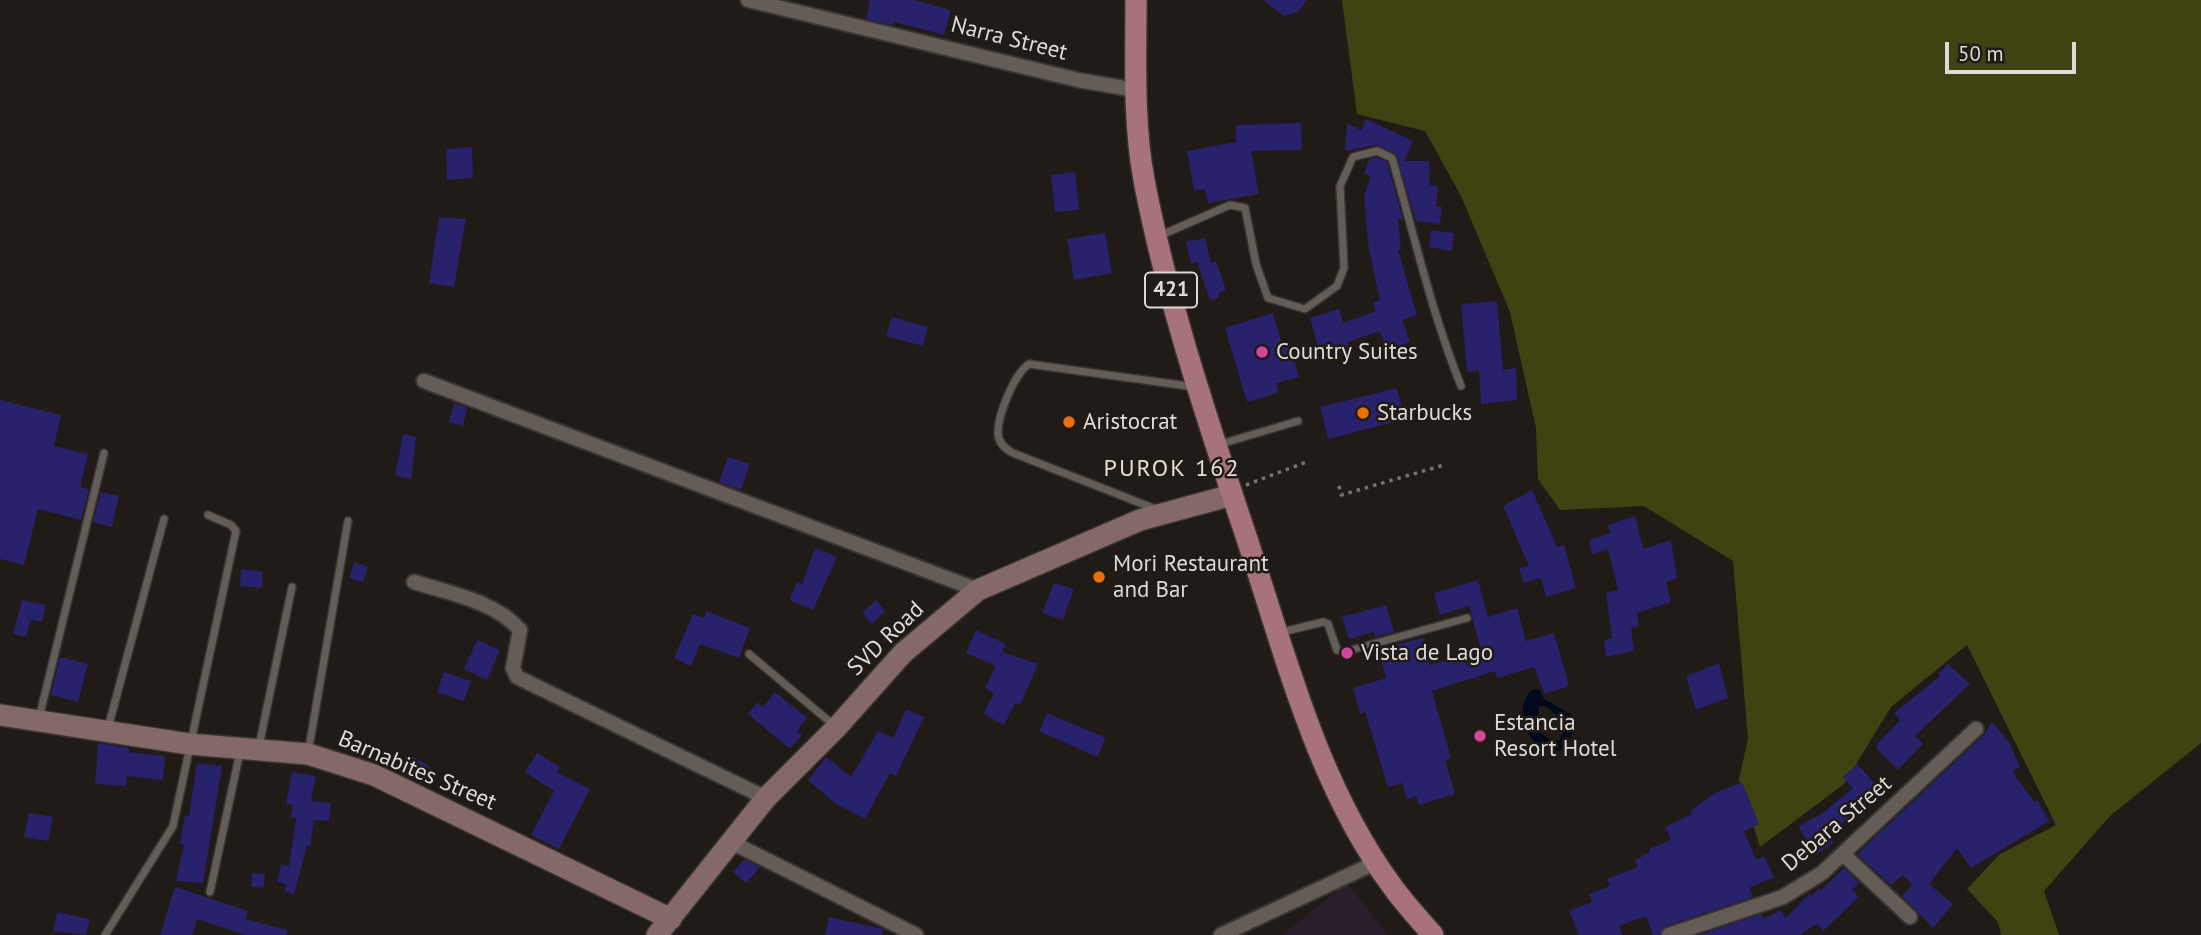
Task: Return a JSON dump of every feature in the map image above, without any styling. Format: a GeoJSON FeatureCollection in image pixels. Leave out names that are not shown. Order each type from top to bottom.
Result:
{"type":"FeatureCollection","features":[{"type":"Feature","properties":{"kind":"main road","name":"421"},"geometry":{"type":"LineString","coordinates":[[1136,0],[1136,90],[1144,178],[1216,446],[1318,749],[1356,828],[1392,887],[1433,935]]}},
{"type":"Feature","properties":{"kind":"main road","name":"SVD Road"},"geometry":{"type":"LineString","coordinates":[[664,927],[766,798],[837,727],[903,653],[978,590],[1140,520],[1232,493]]}},
{"type":"Feature","properties":{"kind":"main road","name":"Barnabites Street"},"geometry":{"type":"LineString","coordinates":[[0,715],[189,744],[308,754],[374,775],[664,927]]}},
{"type":"Feature","properties":{"kind":"street","name":"Narra Street"},"geometry":{"type":"LineString","coordinates":[[748,0],[1030,66],[1078,80],[1136,90]]}},
{"type":"Feature","properties":{"kind":"street"},"geometry":{"type":"LineString","coordinates":[[424,381],[978,590]]}},
{"type":"Feature","properties":{"kind":"street"},"geometry":{"type":"LineString","coordinates":[[414,582],[478,603],[513,622],[520,630],[513,668],[517,677],[766,798]]}},
{"type":"Feature","properties":{"kind":"street","name":"Debara Street"},"geometry":{"type":"LineString","coordinates":[[1668,935],[1783,897],[1822,873],[1976,730]]}},
{"type":"Feature","properties":{"kind":"street"},"geometry":{"type":"LineString","coordinates":[[731,842],[916,935]]}},
{"type":"Feature","properties":{"kind":"street"},"geometry":{"type":"LineString","coordinates":[[1843,855],[1910,917]]}},
{"type":"Feature","properties":{"kind":"street"},"geometry":{"type":"LineString","coordinates":[[1221,935],[1377,862]]}},
{"type":"Feature","properties":{"kind":"lane"},"geometry":{"type":"LineString","coordinates":[[1158,236],[1230,205],[1245,208],[1256,264],[1268,298],[1304,309],[1337,286],[1344,268],[1340,186],[1353,157],[1377,151],[1392,158],[1416,254],[1461,386]]}},
{"type":"Feature","properties":{"kind":"lane"},"geometry":{"type":"LineString","coordinates":[[1165,513],[1013,453],[1003,448],[998,432],[1015,377],[1029,364],[1199,387]]}},
{"type":"Feature","properties":{"kind":"lane"},"geometry":{"type":"LineString","coordinates":[[1216,446],[1298,421]]}},
{"type":"Feature","properties":{"kind":"lane"},"geometry":{"type":"LineString","coordinates":[[38,722],[104,453]]}},
{"type":"Feature","properties":{"kind":"lane"},"geometry":{"type":"LineString","coordinates":[[105,935],[173,826],[180,802],[189,744],[236,531],[231,525],[208,515]]}},
{"type":"Feature","properties":{"kind":"lane"},"geometry":{"type":"LineString","coordinates":[[107,732],[164,519]]}},
{"type":"Feature","properties":{"kind":"lane"},"geometry":{"type":"LineString","coordinates":[[308,754],[348,521]]}},
{"type":"Feature","properties":{"kind":"lane"},"geometry":{"type":"LineString","coordinates":[[210,892],[292,587]]}},
{"type":"Feature","properties":{"kind":"lane"},"geometry":{"type":"LineString","coordinates":[[1278,633],[1323,622],[1328,624],[1338,650],[1344,652],[1467,618]]}},
{"type":"Feature","properties":{"kind":"lane"},"geometry":{"type":"LineString","coordinates":[[750,654],[837,727]]}},
{"type":"Feature","properties":{"kind":"path"},"geometry":{"type":"LineString","coordinates":[[1232,493],[1309,461]]}},
{"type":"Feature","properties":{"kind":"path"},"geometry":{"type":"LineString","coordinates":[[1339,486],[1342,495],[1444,465]]}},
{"type":"Feature","properties":{"kind":"shaded area"},"geometry":{"type":"Polygon","coordinates":[[[1342,0],[2201,0],[2201,743],[2110,816],[2044,891],[2059,935],[2001,935],[1998,922],[1967,889],[2000,854],[2056,825],[1967,645],[1891,707],[1844,784],[1760,847],[1739,779],[1748,739],[1733,561],[1644,506],[1560,510],[1538,479],[1536,428],[1510,312],[1461,196],[1425,131],[1357,114],[1342,0]]]}},
{"type":"Feature","properties":{"kind":"shaded area"},"geometry":{"type":"Polygon","coordinates":[[[1347,883],[1388,935],[1282,935],[1347,883]]]}},
{"type":"Feature","properties":{"kind":"water"},"geometry":{"type":"Polygon","coordinates":[[[1539,689],[1544,699],[1572,715],[1571,736],[1567,745],[1558,751],[1538,743],[1525,728],[1523,709],[1531,690],[1539,689]],[[1539,706],[1538,730],[1547,738],[1559,741],[1563,732],[1558,716],[1545,706],[1539,706]]]}},
{"type":"Feature","properties":{"kind":"building"},"geometry":{"type":"Polygon","coordinates":[[[870,0],[914,0],[951,10],[944,35],[894,22],[893,25],[866,19],[870,0]]]}},
{"type":"Feature","properties":{"kind":"building"},"geometry":{"type":"Polygon","coordinates":[[[1263,0],[1307,0],[1298,12],[1284,16],[1263,0]]]}},
{"type":"Feature","properties":{"kind":"building"},"geometry":{"type":"Polygon","coordinates":[[[1366,119],[1413,141],[1404,161],[1429,161],[1430,185],[1438,186],[1436,206],[1442,207],[1440,224],[1416,221],[1396,154],[1376,145],[1345,151],[1347,123],[1361,130],[1366,119]]]}},
{"type":"Feature","properties":{"kind":"building"},"geometry":{"type":"Polygon","coordinates":[[[1301,123],[1302,150],[1251,151],[1259,194],[1208,203],[1205,189],[1194,190],[1187,151],[1236,142],[1236,125],[1301,123]]]}},
{"type":"Feature","properties":{"kind":"building"},"geometry":{"type":"Polygon","coordinates":[[[472,147],[473,178],[447,180],[446,149],[472,147]]]}},
{"type":"Feature","properties":{"kind":"building"},"geometry":{"type":"Polygon","coordinates":[[[1376,157],[1387,162],[1403,220],[1398,219],[1401,250],[1398,250],[1417,315],[1402,320],[1410,342],[1387,351],[1380,331],[1348,342],[1351,351],[1322,361],[1310,318],[1339,309],[1343,323],[1376,311],[1373,302],[1380,300],[1368,244],[1364,196],[1371,176],[1364,174],[1369,159],[1376,157]]]}},
{"type":"Feature","properties":{"kind":"building"},"geometry":{"type":"Polygon","coordinates":[[[1075,172],[1079,210],[1055,212],[1051,175],[1075,172]]]}},
{"type":"Feature","properties":{"kind":"building"},"geometry":{"type":"Polygon","coordinates":[[[439,217],[466,219],[454,287],[429,283],[439,217]]]}},
{"type":"Feature","properties":{"kind":"building"},"geometry":{"type":"Polygon","coordinates":[[[1431,230],[1454,233],[1452,251],[1429,247],[1431,230]]]}},
{"type":"Feature","properties":{"kind":"building"},"geometry":{"type":"Polygon","coordinates":[[[1105,233],[1112,273],[1074,280],[1067,239],[1105,233]]]}},
{"type":"Feature","properties":{"kind":"building"},"geometry":{"type":"Polygon","coordinates":[[[1205,238],[1211,263],[1216,261],[1226,290],[1218,293],[1219,298],[1210,300],[1197,262],[1191,264],[1186,242],[1205,238]]]}},
{"type":"Feature","properties":{"kind":"building"},"geometry":{"type":"Polygon","coordinates":[[[1497,301],[1503,370],[1516,368],[1517,400],[1481,404],[1479,370],[1467,372],[1461,304],[1497,301]]]}},
{"type":"Feature","properties":{"kind":"building"},"geometry":{"type":"Polygon","coordinates":[[[1273,313],[1283,347],[1290,345],[1299,377],[1276,383],[1278,393],[1247,402],[1225,328],[1273,313]]]}},
{"type":"Feature","properties":{"kind":"building"},"geometry":{"type":"Polygon","coordinates":[[[892,317],[928,327],[923,346],[886,336],[892,317]]]}},
{"type":"Feature","properties":{"kind":"building","name":"Starbucks"},"geometry":{"type":"Polygon","coordinates":[[[1397,388],[1405,419],[1328,439],[1320,407],[1397,388]]]}},
{"type":"Feature","properties":{"kind":"building"},"geometry":{"type":"Polygon","coordinates":[[[0,400],[61,415],[54,446],[88,454],[80,487],[89,489],[81,520],[38,509],[24,565],[0,559],[0,400]]]}},
{"type":"Feature","properties":{"kind":"building"},"geometry":{"type":"Polygon","coordinates":[[[454,403],[467,408],[463,426],[449,422],[454,403]]]}},
{"type":"Feature","properties":{"kind":"building"},"geometry":{"type":"Polygon","coordinates":[[[403,434],[416,437],[411,479],[395,476],[403,434]]]}},
{"type":"Feature","properties":{"kind":"building"},"geometry":{"type":"Polygon","coordinates":[[[728,457],[750,464],[741,490],[719,482],[728,457]]]}},
{"type":"Feature","properties":{"kind":"building"},"geometry":{"type":"Polygon","coordinates":[[[1532,490],[1557,547],[1564,545],[1576,588],[1546,597],[1541,578],[1524,583],[1519,568],[1529,566],[1503,506],[1532,490]]]}},
{"type":"Feature","properties":{"kind":"building"},"geometry":{"type":"Polygon","coordinates":[[[101,492],[119,496],[112,527],[93,522],[101,492]]]}},
{"type":"Feature","properties":{"kind":"building"},"geometry":{"type":"Polygon","coordinates":[[[1635,516],[1643,549],[1671,540],[1677,578],[1666,582],[1671,602],[1637,613],[1639,626],[1631,628],[1634,651],[1606,657],[1604,640],[1612,638],[1606,593],[1618,590],[1608,549],[1592,555],[1589,540],[1610,533],[1608,525],[1635,516]]]}},
{"type":"Feature","properties":{"kind":"building"},"geometry":{"type":"Polygon","coordinates":[[[815,548],[837,557],[813,610],[789,600],[797,582],[802,584],[815,548]]]}},
{"type":"Feature","properties":{"kind":"building"},"geometry":{"type":"Polygon","coordinates":[[[354,562],[368,567],[363,582],[349,578],[354,562]]]}},
{"type":"Feature","properties":{"kind":"building"},"geometry":{"type":"Polygon","coordinates":[[[241,569],[263,572],[262,588],[240,586],[241,569]]]}},
{"type":"Feature","properties":{"kind":"building"},"geometry":{"type":"Polygon","coordinates":[[[1478,580],[1488,617],[1517,608],[1526,641],[1554,633],[1569,686],[1545,694],[1534,667],[1497,678],[1495,671],[1432,691],[1451,758],[1445,760],[1455,794],[1419,805],[1416,796],[1407,799],[1402,783],[1388,787],[1365,712],[1360,714],[1353,688],[1386,678],[1378,649],[1423,638],[1430,665],[1481,650],[1469,606],[1440,615],[1434,593],[1478,580]]]}},
{"type":"Feature","properties":{"kind":"building"},"geometry":{"type":"Polygon","coordinates":[[[1054,583],[1074,589],[1063,620],[1042,613],[1054,583]]]}},
{"type":"Feature","properties":{"kind":"building"},"geometry":{"type":"Polygon","coordinates":[[[22,600],[46,605],[42,622],[31,620],[26,637],[13,634],[22,600]]]}},
{"type":"Feature","properties":{"kind":"building"},"geometry":{"type":"Polygon","coordinates":[[[876,600],[885,611],[872,624],[862,613],[876,600]]]}},
{"type":"Feature","properties":{"kind":"building"},"geometry":{"type":"Polygon","coordinates":[[[1386,605],[1394,632],[1375,637],[1374,632],[1349,639],[1342,617],[1386,605]]]}},
{"type":"Feature","properties":{"kind":"building"},"geometry":{"type":"Polygon","coordinates":[[[706,611],[750,628],[739,658],[700,644],[691,666],[674,658],[693,614],[704,618],[706,611]]]}},
{"type":"Feature","properties":{"kind":"building"},"geometry":{"type":"Polygon","coordinates":[[[976,630],[1006,644],[1002,652],[1038,664],[1020,705],[1015,703],[1004,725],[983,714],[994,693],[985,688],[996,666],[966,653],[976,630]]]}},
{"type":"Feature","properties":{"kind":"building"},"geometry":{"type":"Polygon","coordinates":[[[477,640],[500,650],[487,680],[464,669],[477,640]]]}},
{"type":"Feature","properties":{"kind":"building"},"geometry":{"type":"Polygon","coordinates":[[[60,657],[88,664],[78,702],[51,695],[60,657]]]}},
{"type":"Feature","properties":{"kind":"building"},"geometry":{"type":"Polygon","coordinates":[[[1719,663],[1728,698],[1696,710],[1686,676],[1719,663]]]}},
{"type":"Feature","properties":{"kind":"building"},"geometry":{"type":"Polygon","coordinates":[[[1948,664],[1970,684],[1915,736],[1923,744],[1898,770],[1877,749],[1877,744],[1900,720],[1894,713],[1940,676],[1938,674],[1948,664]]]}},
{"type":"Feature","properties":{"kind":"building"},"geometry":{"type":"Polygon","coordinates":[[[444,672],[471,681],[464,701],[437,692],[444,672]]]}},
{"type":"Feature","properties":{"kind":"building"},"geometry":{"type":"Polygon","coordinates":[[[775,692],[807,718],[797,731],[802,735],[790,749],[748,714],[757,702],[763,707],[775,692]]]}},
{"type":"Feature","properties":{"kind":"building"},"geometry":{"type":"Polygon","coordinates":[[[906,709],[924,717],[896,776],[890,773],[865,819],[836,804],[808,780],[826,757],[851,777],[878,731],[893,738],[906,709]]]}},
{"type":"Feature","properties":{"kind":"building"},"geometry":{"type":"Polygon","coordinates":[[[1047,713],[1106,738],[1097,757],[1039,731],[1047,713]]]}},
{"type":"Feature","properties":{"kind":"building"},"geometry":{"type":"Polygon","coordinates":[[[1992,722],[2009,742],[2020,767],[2012,771],[2034,802],[2037,800],[2049,821],[1971,868],[1957,848],[1929,884],[1953,904],[1933,928],[1902,896],[1912,885],[1903,875],[1891,885],[1857,854],[1983,736],[1992,722]]]}},
{"type":"Feature","properties":{"kind":"building"},"geometry":{"type":"Polygon","coordinates":[[[98,743],[129,748],[129,752],[165,756],[163,780],[127,776],[126,786],[95,784],[98,743]]]}},
{"type":"Feature","properties":{"kind":"building"},"geometry":{"type":"Polygon","coordinates":[[[537,753],[560,767],[557,772],[590,789],[559,849],[531,835],[554,791],[525,772],[537,753]]]}},
{"type":"Feature","properties":{"kind":"building"},"geometry":{"type":"Polygon","coordinates":[[[408,754],[430,766],[421,783],[399,772],[408,754]]]}},
{"type":"Feature","properties":{"kind":"building"},"geometry":{"type":"Polygon","coordinates":[[[197,763],[222,766],[203,883],[176,881],[184,845],[180,844],[185,815],[189,816],[197,763]]]}},
{"type":"Feature","properties":{"kind":"building"},"geometry":{"type":"Polygon","coordinates":[[[1857,764],[1880,789],[1831,833],[1833,843],[1816,855],[1798,826],[1820,815],[1853,788],[1843,777],[1857,764]]]}},
{"type":"Feature","properties":{"kind":"building"},"geometry":{"type":"Polygon","coordinates":[[[292,772],[316,776],[311,801],[331,803],[329,821],[314,820],[310,846],[307,846],[294,894],[285,892],[286,884],[277,882],[281,864],[289,866],[296,818],[290,817],[293,805],[286,804],[292,772]]]}},
{"type":"Feature","properties":{"kind":"building"},"geometry":{"type":"Polygon","coordinates":[[[1742,782],[1759,824],[1744,831],[1756,860],[1764,856],[1774,877],[1749,888],[1753,897],[1666,926],[1660,935],[1653,935],[1646,916],[1619,926],[1622,935],[1579,935],[1569,911],[1592,902],[1589,894],[1610,886],[1607,879],[1638,867],[1635,860],[1650,852],[1649,849],[1671,840],[1665,827],[1692,814],[1690,811],[1715,793],[1742,782]]]}},
{"type":"Feature","properties":{"kind":"building"},"geometry":{"type":"Polygon","coordinates":[[[29,813],[53,817],[48,841],[24,837],[29,813]]]}},
{"type":"Feature","properties":{"kind":"building"},"geometry":{"type":"Polygon","coordinates":[[[744,859],[760,867],[746,883],[733,872],[744,859]]]}},
{"type":"Feature","properties":{"kind":"building"},"geometry":{"type":"Polygon","coordinates":[[[1844,868],[1859,883],[1852,890],[1859,897],[1823,931],[1817,924],[1799,935],[1699,935],[1761,914],[1763,919],[1781,910],[1786,918],[1809,894],[1812,896],[1819,888],[1821,890],[1844,868]]]}},
{"type":"Feature","properties":{"kind":"building"},"geometry":{"type":"Polygon","coordinates":[[[252,873],[265,874],[264,888],[251,887],[252,873]]]}},
{"type":"Feature","properties":{"kind":"building"},"geometry":{"type":"Polygon","coordinates":[[[175,887],[248,911],[245,919],[287,930],[287,935],[245,935],[197,919],[192,935],[160,935],[175,887]]]}},
{"type":"Feature","properties":{"kind":"building"},"geometry":{"type":"Polygon","coordinates":[[[57,912],[90,919],[86,935],[53,931],[57,912]]]}},
{"type":"Feature","properties":{"kind":"building"},"geometry":{"type":"Polygon","coordinates":[[[829,917],[883,929],[882,935],[825,935],[829,917]]]}},
{"type":"Feature","properties":{"kind":"place","name":"Country Suites"},"geometry":{"type":"Point","coordinates":[1262,352]}},
{"type":"Feature","properties":{"kind":"place","name":"Starbucks"},"geometry":{"type":"Point","coordinates":[1363,413]}},
{"type":"Feature","properties":{"kind":"place","name":"Aristocrat"},"geometry":{"type":"Point","coordinates":[1069,422]}},
{"type":"Feature","properties":{"kind":"place","name":"Mori Restaurant and Bar"},"geometry":{"type":"Point","coordinates":[1099,577]}},
{"type":"Feature","properties":{"kind":"place","name":"Vista de Lago"},"geometry":{"type":"Point","coordinates":[1347,653]}},
{"type":"Feature","properties":{"kind":"place","name":"Estancia Resort Hotel"},"geometry":{"type":"Point","coordinates":[1480,736]}},
{"type":"Feature","properties":{"kind":"district","name":"PUROK 162"},"geometry":{"type":"Point","coordinates":[1172,469]}}]}
